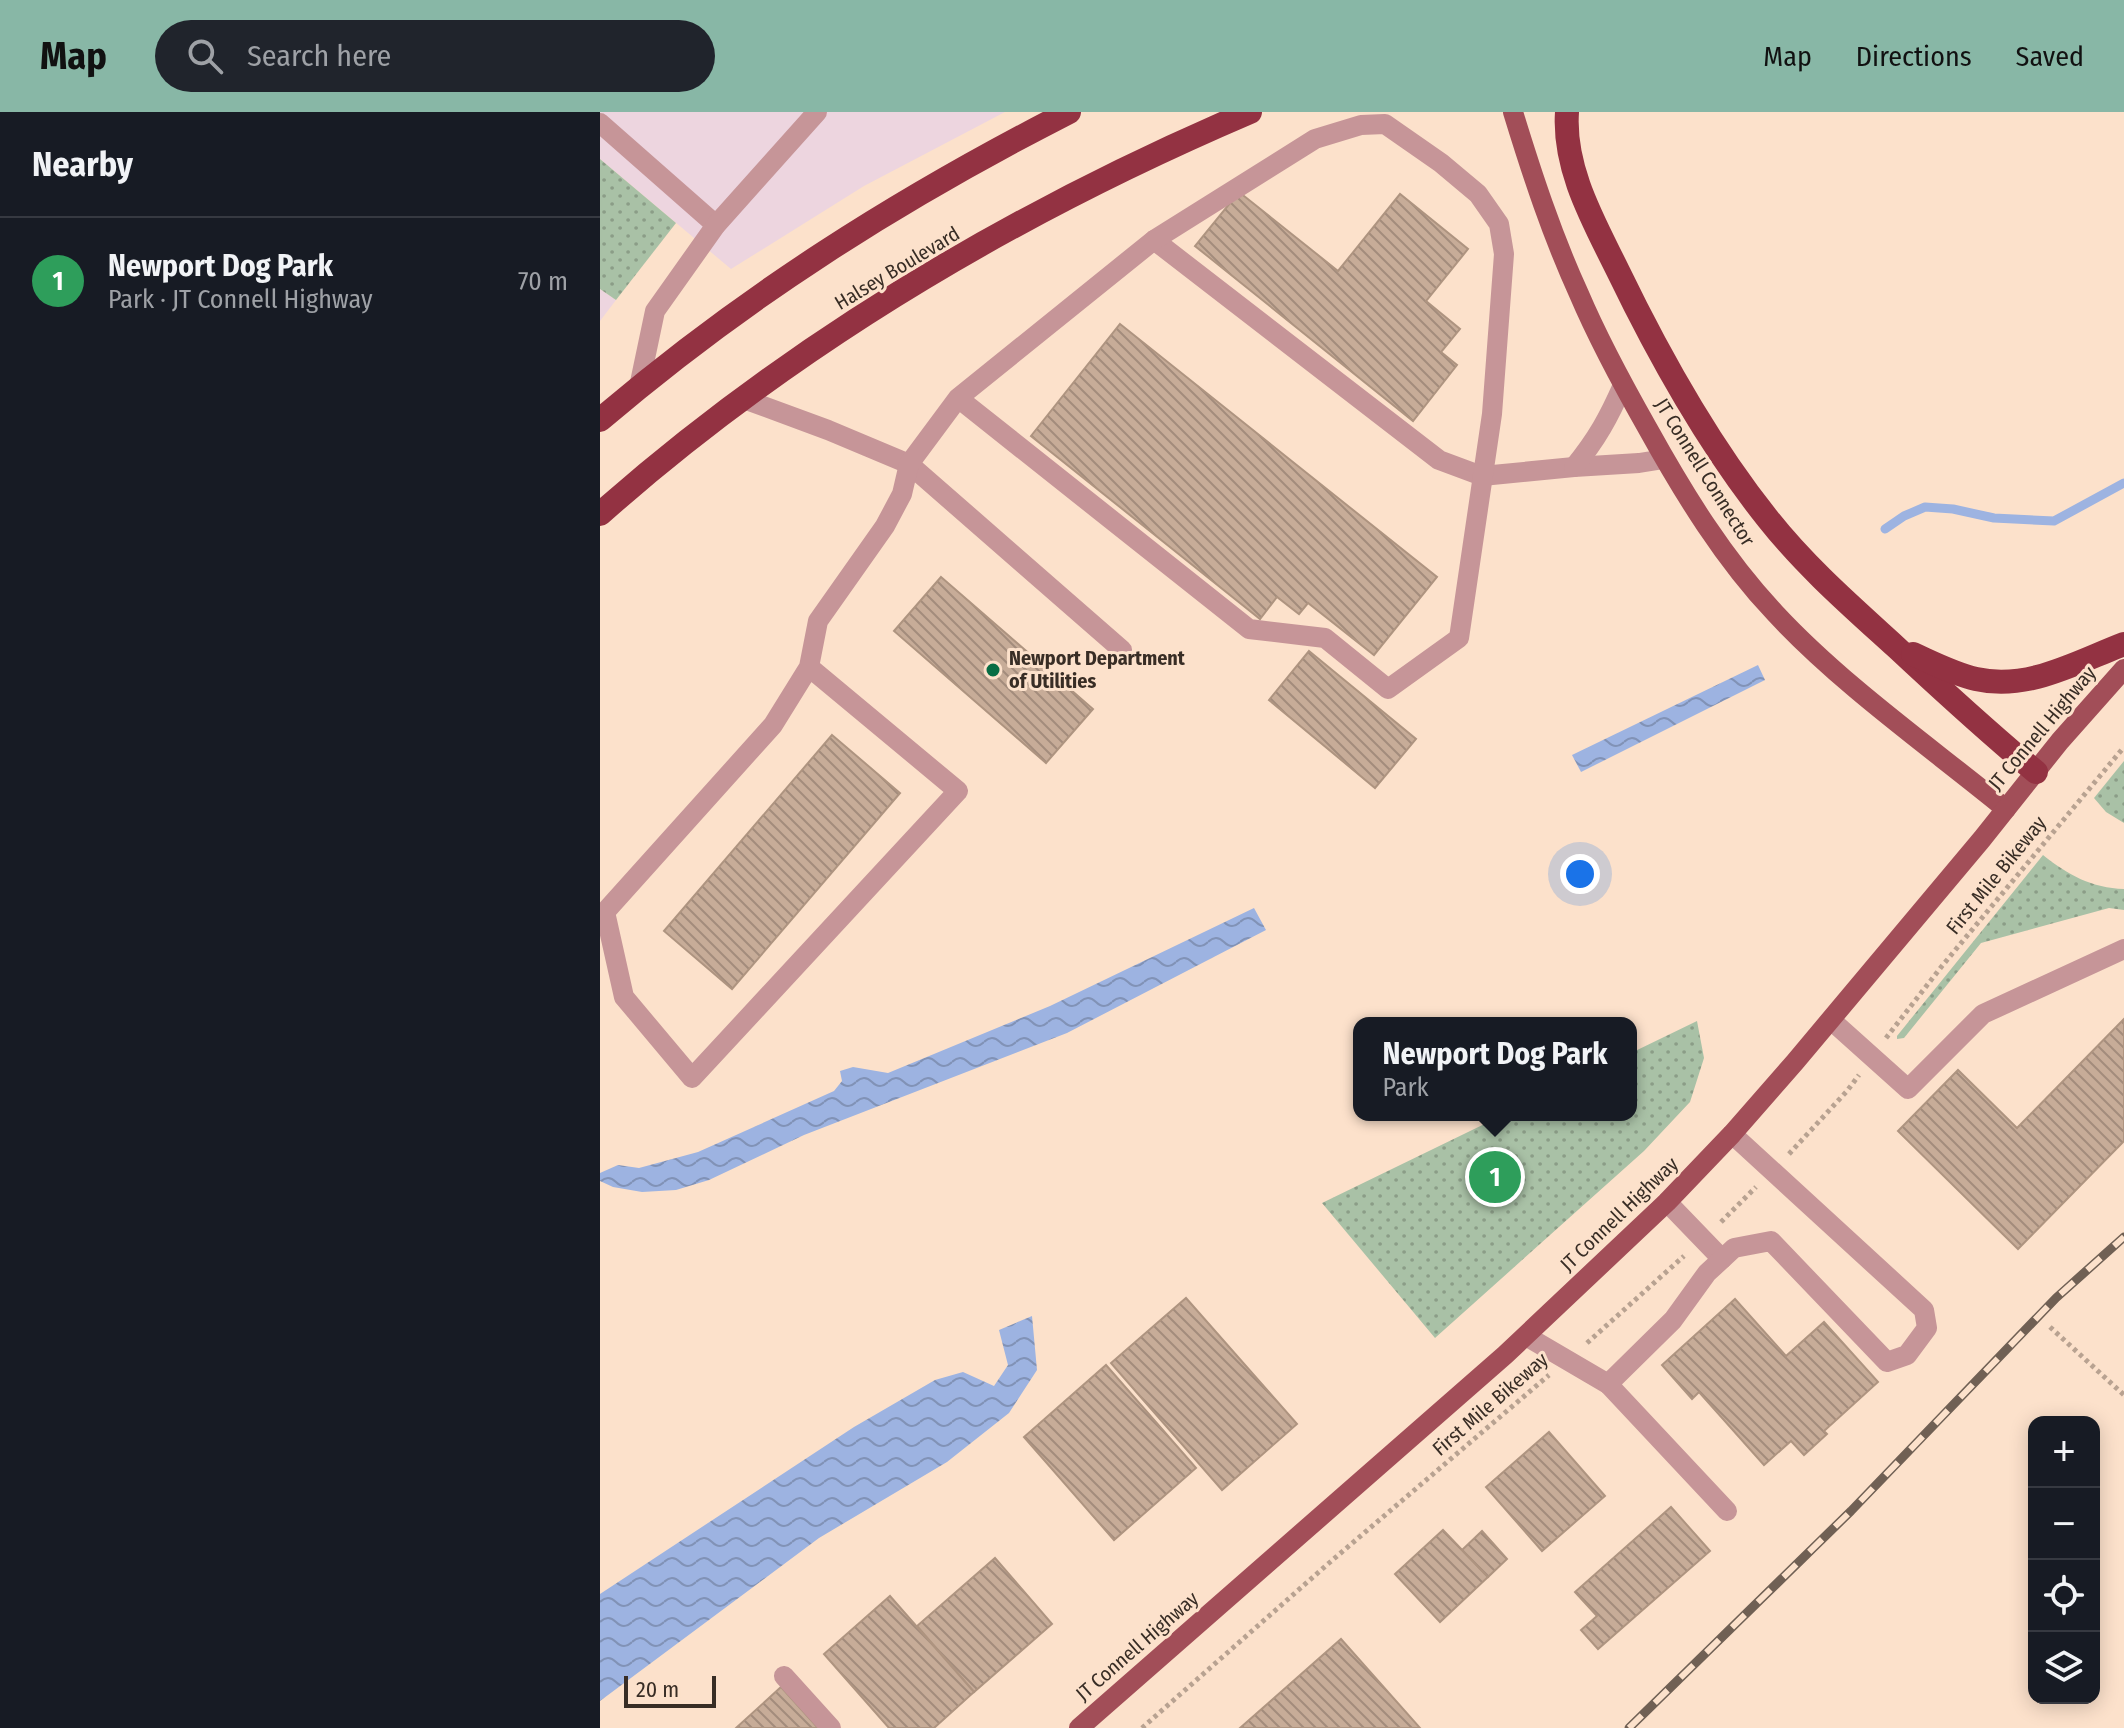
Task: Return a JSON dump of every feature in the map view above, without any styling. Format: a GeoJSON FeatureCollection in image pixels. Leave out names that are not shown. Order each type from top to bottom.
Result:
{"type":"FeatureCollection","features":[{"type":"Feature","properties":{"kind":"highway"},"geometry":{"type":"LineString","coordinates":[[600,420],[729,317],[822,253],[918,193],[1069,112]]}},
{"type":"Feature","properties":{"kind":"highway","name":"Halsey Boulevard"},"geometry":{"type":"LineString","coordinates":[[600,514],[744,399],[861,318],[984,243],[1226,117],[1250,112]]}},
{"type":"Feature","properties":{"kind":"highway"},"geometry":{"type":"LineString","coordinates":[[1567,112],[1568,145],[1589,212],[1649,332],[1713,443],[1750,496],[1815,573],[1956,704],[2036,772]]}},
{"type":"Feature","properties":{"kind":"highway"},"geometry":{"type":"LineString","coordinates":[[1893,644],[1956,673],[1975,679],[2013,682],[2043,676],[2124,644]]}},
{"type":"Feature","properties":{"kind":"main road","name":"JT Connell Connector"},"geometry":{"type":"LineString","coordinates":[[1513,112],[1536,186],[1586,310],[1664,459],[1719,543],[1775,614],[1823,660],[2006,809]]}},
{"type":"Feature","properties":{"kind":"main road","name":"JT Connell Highway"},"geometry":{"type":"LineString","coordinates":[[1079,1728],[1526,1336],[1667,1202],[1732,1134],[1831,1020],[2079,719],[2124,669]]}},
{"type":"Feature","properties":{"kind":"lane"},"geometry":{"type":"LineString","coordinates":[[639,387],[655,311],[716,225],[817,112]]}},
{"type":"Feature","properties":{"kind":"lane"},"geometry":{"type":"LineString","coordinates":[[600,123],[716,225]]}},
{"type":"Feature","properties":{"kind":"lane"},"geometry":{"type":"LineString","coordinates":[[809,667],[958,791],[692,1078],[624,997],[605,912],[773,725],[809,667],[818,621],[885,526],[902,494],[909,464],[958,398],[1154,240],[1315,139],[1361,125],[1385,124],[1441,163],[1478,194],[1499,224],[1504,254],[1492,414],[1459,638],[1388,689],[1325,638],[1249,629],[958,398]]}},
{"type":"Feature","properties":{"kind":"lane"},"geometry":{"type":"LineString","coordinates":[[1154,240],[1439,460],[1482,476],[1664,459]]}},
{"type":"Feature","properties":{"kind":"lane"},"geometry":{"type":"LineString","coordinates":[[1574,467],[1607,422],[1623,385]]}},
{"type":"Feature","properties":{"kind":"lane"},"geometry":{"type":"LineString","coordinates":[[744,399],[909,464],[1122,650]]}},
{"type":"Feature","properties":{"kind":"lane"},"geometry":{"type":"LineString","coordinates":[[1831,1020],[1908,1089],[1983,1014],[2124,949]]}},
{"type":"Feature","properties":{"kind":"lane"},"geometry":{"type":"LineString","coordinates":[[1608,1384],[1673,1320],[1707,1273],[1734,1248],[1771,1241],[1887,1362],[1907,1355],[1927,1328],[1924,1310],[1732,1134]]}},
{"type":"Feature","properties":{"kind":"lane"},"geometry":{"type":"LineString","coordinates":[[1667,1202],[1722,1259]]}},
{"type":"Feature","properties":{"kind":"lane"},"geometry":{"type":"LineString","coordinates":[[1526,1336],[1608,1384],[1727,1511]]}},
{"type":"Feature","properties":{"kind":"lane"},"geometry":{"type":"LineString","coordinates":[[784,1676],[831,1728]]}},
{"type":"Feature","properties":{"kind":"path","name":"First Mile Bikeway"},"geometry":{"type":"LineString","coordinates":[[1895,1026],[2124,747]]}},
{"type":"Feature","properties":{"kind":"path","name":"First Mile Bikeway"},"geometry":{"type":"LineString","coordinates":[[1142,1728],[1703,1239],[1847,1091]]}},
{"type":"Feature","properties":{"kind":"path"},"geometry":{"type":"LineString","coordinates":[[2050,1327],[2124,1395]]}},
{"type":"Feature","properties":{"kind":"shaded area"},"geometry":{"type":"Polygon","coordinates":[[[600,112],[1005,112],[864,186],[731,269],[600,159],[600,112]]]}},
{"type":"Feature","properties":{"kind":"shaded area"},"geometry":{"type":"Polygon","coordinates":[[[600,289],[616,300],[600,321],[600,289]]]}},
{"type":"Feature","properties":{"kind":"green space"},"geometry":{"type":"Polygon","coordinates":[[[600,159],[676,223],[616,300],[600,289],[600,159]]]}},
{"type":"Feature","properties":{"kind":"green space"},"geometry":{"type":"Polygon","coordinates":[[[2124,761],[2124,823],[2106,812],[2094,798],[2124,761]]]}},
{"type":"Feature","properties":{"kind":"green space"},"geometry":{"type":"Polygon","coordinates":[[[2043,855],[2081,879],[2124,889],[2124,910],[2109,908],[1981,943],[1904,1038],[1897,1039],[1897,1036],[2043,855]]]}},
{"type":"Feature","properties":{"kind":"green space"},"geometry":{"type":"Polygon","coordinates":[[[1697,1021],[1704,1058],[1690,1102],[1644,1151],[1435,1338],[1322,1203],[1491,1121],[1637,1121],[1637,1050],[1697,1021]]]}},
{"type":"Feature","properties":{"kind":"water"},"geometry":{"type":"Polygon","coordinates":[[[1758,665],[1765,680],[1581,772],[1572,755],[1758,665]]]}},
{"type":"Feature","properties":{"kind":"water"},"geometry":{"type":"Polygon","coordinates":[[[1254,908],[1266,930],[1067,1033],[804,1135],[709,1180],[676,1190],[642,1192],[613,1187],[600,1181],[600,1173],[618,1165],[639,1168],[698,1152],[834,1091],[842,1081],[840,1071],[853,1067],[888,1073],[1050,1006],[1254,908]]]}},
{"type":"Feature","properties":{"kind":"water"},"geometry":{"type":"Polygon","coordinates":[[[1032,1316],[1037,1370],[1009,1413],[947,1462],[819,1538],[600,1701],[600,1594],[854,1427],[935,1380],[963,1372],[994,1386],[1008,1365],[999,1330],[1032,1316]]]}},
{"type":"Feature","properties":{"kind":"building"},"geometry":{"type":"Polygon","coordinates":[[[1239,192],[1338,271],[1400,194],[1468,249],[1426,301],[1460,329],[1441,352],[1457,365],[1413,421],[1195,246],[1239,192]]]}},
{"type":"Feature","properties":{"kind":"building"},"geometry":{"type":"Polygon","coordinates":[[[1120,324],[1437,577],[1374,655],[1308,603],[1299,614],[1277,597],[1260,619],[1031,436],[1120,324]]]}},
{"type":"Feature","properties":{"kind":"building","name":"Newport Department of Utilities"},"geometry":{"type":"Polygon","coordinates":[[[941,577],[1093,709],[1046,763],[894,631],[941,577]]]}},
{"type":"Feature","properties":{"kind":"building"},"geometry":{"type":"Polygon","coordinates":[[[1309,651],[1416,739],[1375,788],[1269,700],[1309,651]]]}},
{"type":"Feature","properties":{"kind":"building"},"geometry":{"type":"Polygon","coordinates":[[[832,735],[900,793],[732,989],[664,931],[832,735]]]}},
{"type":"Feature","properties":{"kind":"building"},"geometry":{"type":"Polygon","coordinates":[[[2124,1019],[2124,1141],[2018,1249],[1898,1131],[1958,1070],[2017,1128],[2124,1019]]]}},
{"type":"Feature","properties":{"kind":"building"},"geometry":{"type":"Polygon","coordinates":[[[1186,1298],[1297,1424],[1222,1490],[1111,1363],[1186,1298]]]}},
{"type":"Feature","properties":{"kind":"building"},"geometry":{"type":"Polygon","coordinates":[[[1735,1299],[1786,1356],[1824,1322],[1878,1382],[1824,1431],[1827,1434],[1804,1455],[1791,1441],[1764,1465],[1699,1392],[1692,1399],[1662,1365],[1735,1299]]]}},
{"type":"Feature","properties":{"kind":"building"},"geometry":{"type":"Polygon","coordinates":[[[1106,1365],[1196,1468],[1114,1540],[1024,1437],[1106,1365]]]}},
{"type":"Feature","properties":{"kind":"building"},"geometry":{"type":"Polygon","coordinates":[[[1549,1432],[1605,1496],[1542,1551],[1486,1487],[1549,1432]]]}},
{"type":"Feature","properties":{"kind":"building"},"geometry":{"type":"Polygon","coordinates":[[[1671,1507],[1710,1551],[1598,1649],[1581,1630],[1597,1616],[1575,1592],[1671,1507]]]}},
{"type":"Feature","properties":{"kind":"building"},"geometry":{"type":"Polygon","coordinates":[[[1443,1530],[1488,1577],[1440,1622],[1395,1574],[1443,1530]]]}},
{"type":"Feature","properties":{"kind":"building"},"geometry":{"type":"Polygon","coordinates":[[[1482,1531],[1507,1559],[1488,1577],[1462,1550],[1482,1531]]]}},
{"type":"Feature","properties":{"kind":"building"},"geometry":{"type":"Polygon","coordinates":[[[995,1558],[1052,1624],[974,1692],[917,1626],[995,1558]]]}},
{"type":"Feature","properties":{"kind":"building"},"geometry":{"type":"Polygon","coordinates":[[[890,1596],[974,1692],[934,1728],[889,1728],[824,1654],[890,1596]]]}},
{"type":"Feature","properties":{"kind":"building"},"geometry":{"type":"Polygon","coordinates":[[[1341,1639],[1420,1728],[1240,1728],[1341,1639]]]}},
{"type":"Feature","properties":{"kind":"building"},"geometry":{"type":"Polygon","coordinates":[[[781,1687],[818,1728],[736,1728],[781,1687]]]}},
{"type":"Feature","properties":{"kind":"waterway"},"geometry":{"type":"LineString","coordinates":[[1885,529],[1925,507],[1953,509],[1994,518],[2054,521],[2124,483]]}},
{"type":"Feature","properties":{"kind":"railway"},"geometry":{"type":"LineString","coordinates":[[1629,1728],[1851,1511],[2056,1298],[2124,1237]]}},
{"type":"Feature","properties":{"kind":"place","name":"Newport Department of Utilities"},"geometry":{"type":"Point","coordinates":[993,670]}},
{"type":"Feature","properties":{"kind":"place","name":"Newport Dog Park"},"geometry":{"type":"Point","coordinates":[1495,1177]}}]}
